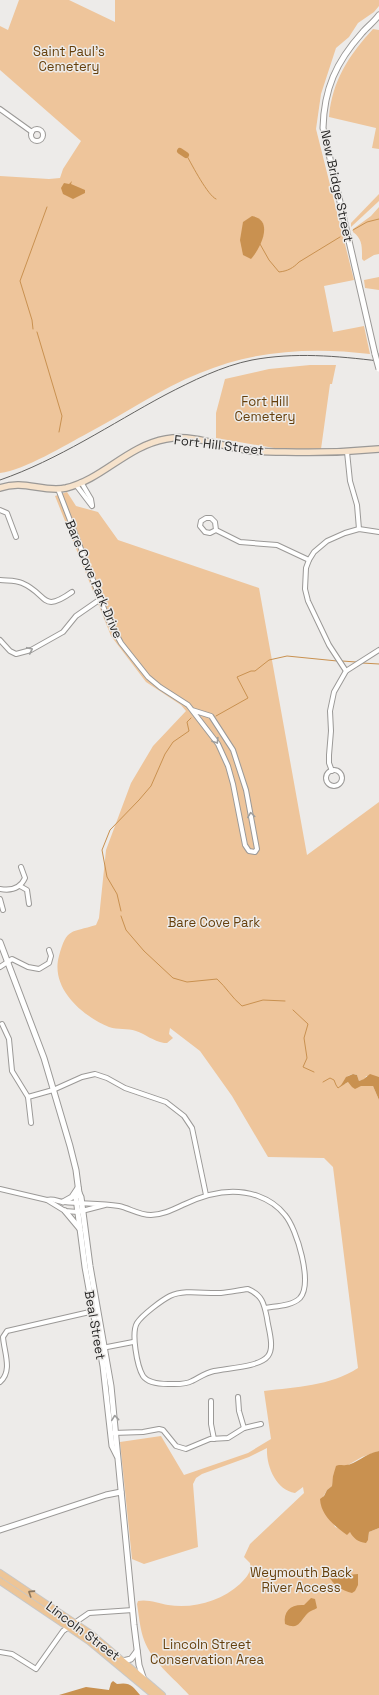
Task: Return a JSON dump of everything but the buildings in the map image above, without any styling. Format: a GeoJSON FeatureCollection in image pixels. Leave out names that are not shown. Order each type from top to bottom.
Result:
{"type":"FeatureCollection","features":[{"type":"Feature","properties":{"kind":"main road","name":"Fort Hill Street"},"geometry":{"type":"LineString","coordinates":[[0,488],[18,484],[58,489],[78,484],[140,447],[166,439],[185,438],[247,450],[299,453],[347,452],[379,449]]}},
{"type":"Feature","properties":{"kind":"main road","name":"Lincoln Street"},"geometry":{"type":"LineString","coordinates":[[0,1573],[76,1622],[162,1695]]}},
{"type":"Feature","properties":{"kind":"main road","name":"Lincoln Street"},"geometry":{"type":"LineString","coordinates":[[0,1581],[90,1642],[154,1695]]}},
{"type":"Feature","properties":{"kind":"street","name":"New Bridge Street"},"geometry":{"type":"LineString","coordinates":[[379,15],[351,46],[338,66],[327,96],[323,128],[379,370]]}},
{"type":"Feature","properties":{"kind":"street"},"geometry":{"type":"LineString","coordinates":[[0,109],[32,132]]}},
{"type":"Feature","properties":{"kind":"street"},"geometry":{"type":"LineString","coordinates":[[347,452],[350,481],[357,505],[359,529]]}},
{"type":"Feature","properties":{"kind":"street"},"geometry":{"type":"LineString","coordinates":[[78,484],[91,499],[92,506],[78,484]]}},
{"type":"Feature","properties":{"kind":"street","name":"Bare Cove Park Drive"},"geometry":{"type":"LineString","coordinates":[[58,489],[102,598],[108,619],[118,638],[144,673],[154,683],[184,701],[212,735],[224,756],[236,796],[245,845],[249,851],[255,852],[257,849],[249,801],[241,771],[233,750],[211,716],[192,710]]}},
{"type":"Feature","properties":{"kind":"street"},"geometry":{"type":"LineString","coordinates":[[0,510],[7,513],[16,537]]}},
{"type":"Feature","properties":{"kind":"street"},"geometry":{"type":"LineString","coordinates":[[207,517],[211,518],[215,522],[216,530],[210,533],[205,532],[200,526],[201,521],[207,517]]}},
{"type":"Feature","properties":{"kind":"street"},"geometry":{"type":"LineString","coordinates":[[346,671],[328,645],[307,598],[304,585],[306,568],[309,560],[319,546],[327,541],[359,529],[379,532]]}},
{"type":"Feature","properties":{"kind":"street"},"geometry":{"type":"LineString","coordinates":[[216,530],[240,542],[277,546],[309,560]]}},
{"type":"Feature","properties":{"kind":"street"},"geometry":{"type":"LineString","coordinates":[[0,580],[20,582],[47,601],[54,603],[72,592]]}},
{"type":"Feature","properties":{"kind":"street"},"geometry":{"type":"LineString","coordinates":[[0,640],[10,651],[18,654],[30,650],[63,632],[76,616],[102,598]]}},
{"type":"Feature","properties":{"kind":"street"},"geometry":{"type":"LineString","coordinates":[[332,771],[329,763],[331,731],[330,712],[334,692],[346,671],[379,650]]}},
{"type":"Feature","properties":{"kind":"street"},"geometry":{"type":"LineString","coordinates":[[332,771],[338,771],[342,777],[341,782],[336,786],[329,785],[326,779],[327,775],[332,771]]}},
{"type":"Feature","properties":{"kind":"street"},"geometry":{"type":"LineString","coordinates":[[0,889],[13,890],[20,886],[25,878],[22,867]]}},
{"type":"Feature","properties":{"kind":"street"},"geometry":{"type":"LineString","coordinates":[[20,886],[27,890],[29,904]]}},
{"type":"Feature","properties":{"kind":"street"},"geometry":{"type":"LineString","coordinates":[[0,899],[3,910]]}},
{"type":"Feature","properties":{"kind":"street","name":"Beal Street"},"geometry":{"type":"LineString","coordinates":[[0,942],[39,1043],[70,1146],[79,1187],[79,1202],[90,1266],[117,1456],[137,1651],[140,1671],[145,1680]]}},
{"type":"Feature","properties":{"kind":"street"},"geometry":{"type":"LineString","coordinates":[[0,967],[12,959],[28,967],[39,969],[49,963],[51,956],[50,950]]}},
{"type":"Feature","properties":{"kind":"street"},"geometry":{"type":"LineString","coordinates":[[2,1024],[9,1039],[12,1071],[28,1097],[31,1123]]}},
{"type":"Feature","properties":{"kind":"street"},"geometry":{"type":"LineString","coordinates":[[28,1097],[53,1090],[82,1077],[99,1075],[125,1088],[155,1097],[172,1106],[184,1116],[192,1128],[206,1195]]}},
{"type":"Feature","properties":{"kind":"street"},"geometry":{"type":"LineString","coordinates":[[63,1202],[72,1197],[79,1187]]}},
{"type":"Feature","properties":{"kind":"street"},"geometry":{"type":"LineString","coordinates":[[0,1189],[47,1200],[65,1211],[80,1230]]}},
{"type":"Feature","properties":{"kind":"street"},"geometry":{"type":"LineString","coordinates":[[47,1200],[52,1199],[63,1202],[108,1205],[121,1207],[144,1214],[157,1214],[173,1210],[206,1195],[229,1192],[254,1195],[275,1204],[292,1226],[298,1244],[305,1284],[303,1293],[292,1303],[265,1308]]}},
{"type":"Feature","properties":{"kind":"street"},"geometry":{"type":"LineString","coordinates":[[65,1211],[81,1211],[108,1205]]}},
{"type":"Feature","properties":{"kind":"street","name":"Beal Street"},"geometry":{"type":"LineString","coordinates":[[81,1211],[80,1230],[85,1267],[96,1311]]}},
{"type":"Feature","properties":{"kind":"street"},"geometry":{"type":"LineString","coordinates":[[248,1289],[256,1292],[261,1297],[265,1308],[271,1347],[270,1355],[266,1359],[256,1364],[204,1374],[188,1383],[167,1384],[150,1381],[141,1372],[133,1342],[137,1323],[160,1303],[173,1295],[189,1292],[221,1293],[248,1289]]}},
{"type":"Feature","properties":{"kind":"street"},"geometry":{"type":"LineString","coordinates":[[0,1382],[6,1374],[7,1362],[3,1337],[7,1331],[96,1311]]}},
{"type":"Feature","properties":{"kind":"street"},"geometry":{"type":"LineString","coordinates":[[102,1348],[133,1342]]}},
{"type":"Feature","properties":{"kind":"street"},"geometry":{"type":"LineString","coordinates":[[238,1397],[239,1411],[244,1428]]}},
{"type":"Feature","properties":{"kind":"street"},"geometry":{"type":"LineString","coordinates":[[211,1401],[211,1424],[214,1439]]}},
{"type":"Feature","properties":{"kind":"street"},"geometry":{"type":"LineString","coordinates":[[114,1433],[143,1432],[159,1429],[163,1430],[176,1446],[186,1449],[206,1440],[228,1438],[244,1428],[261,1424]]}},
{"type":"Feature","properties":{"kind":"street"},"geometry":{"type":"LineString","coordinates":[[0,1530],[106,1495],[121,1492]]}},
{"type":"Feature","properties":{"kind":"street"},"geometry":{"type":"LineString","coordinates":[[0,1652],[14,1655],[36,1669],[63,1631],[92,1612],[133,1610]]}},
{"type":"Feature","properties":{"kind":"street"},"geometry":{"type":"LineString","coordinates":[[123,1661],[131,1659],[137,1651]]}},
{"type":"Feature","properties":{"kind":"green space","name":"Saint Paul's Cemetery"},"geometry":{"type":"Polygon","coordinates":[[[19,0],[69,0],[115,22],[115,0],[379,0],[379,6],[374,12],[358,23],[349,37],[336,48],[321,94],[316,129],[354,280],[324,286],[333,332],[364,326],[370,354],[327,351],[284,352],[242,359],[221,365],[171,386],[33,462],[10,471],[0,473],[0,176],[49,179],[60,178],[63,169],[81,141],[0,70],[0,26],[8,30],[19,0]]]}},
{"type":"Feature","properties":{"kind":"green space"},"geometry":{"type":"Polygon","coordinates":[[[373,29],[379,30],[379,149],[372,148],[376,128],[329,117],[334,92],[343,69],[356,49],[373,29]]]}},
{"type":"Feature","properties":{"kind":"green space"},"geometry":{"type":"Polygon","coordinates":[[[379,194],[379,201],[351,227],[351,223],[379,194]]]}},
{"type":"Feature","properties":{"kind":"green space"},"geometry":{"type":"Polygon","coordinates":[[[379,207],[379,254],[374,255],[364,261],[362,259],[362,247],[359,238],[353,232],[353,229],[371,216],[379,207]]]}},
{"type":"Feature","properties":{"kind":"green space"},"geometry":{"type":"Polygon","coordinates":[[[379,277],[379,290],[365,288],[364,280],[379,277]]]}},
{"type":"Feature","properties":{"kind":"green space","name":"Fort Hill Cemetery"},"geometry":{"type":"Polygon","coordinates":[[[310,365],[336,365],[332,384],[330,384],[321,449],[280,449],[216,438],[216,413],[225,379],[269,369],[310,365]]]}},
{"type":"Feature","properties":{"kind":"green space","name":"Bare Cove Park"},"geometry":{"type":"Polygon","coordinates":[[[67,492],[76,506],[98,512],[118,540],[259,588],[307,855],[379,802],[379,1077],[366,1076],[365,1079],[359,1081],[357,1075],[353,1074],[348,1076],[344,1081],[345,1084],[348,1082],[361,1086],[373,1086],[379,1100],[379,1451],[362,1457],[334,1473],[332,1486],[327,1490],[323,1497],[335,1527],[368,1540],[369,1532],[379,1528],[379,1695],[189,1695],[158,1663],[144,1640],[137,1604],[138,1601],[149,1601],[178,1606],[197,1605],[216,1599],[233,1590],[240,1584],[249,1572],[250,1563],[244,1557],[250,1544],[304,1493],[303,1487],[295,1493],[282,1487],[270,1469],[267,1448],[249,1457],[202,1474],[196,1478],[193,1484],[198,1547],[144,1564],[132,1559],[120,1442],[161,1436],[184,1475],[248,1453],[271,1439],[264,1391],[312,1385],[336,1379],[358,1368],[333,1167],[324,1158],[268,1157],[232,1096],[200,1051],[170,1028],[169,1034],[173,1038],[167,1043],[164,1043],[156,1041],[136,1031],[112,1028],[99,1022],[89,1016],[70,999],[59,979],[57,968],[59,956],[65,940],[75,931],[96,925],[99,918],[106,850],[131,783],[153,746],[186,711],[181,705],[146,682],[111,636],[55,496],[67,492]]]}},
{"type":"Feature","properties":{"kind":"shaded area"},"geometry":{"type":"Polygon","coordinates":[[[72,181],[71,184],[85,190],[85,193],[73,199],[63,194],[61,188],[64,183],[69,184],[72,181]]]}},
{"type":"Feature","properties":{"kind":"shaded area"},"geometry":{"type":"Polygon","coordinates":[[[252,216],[259,219],[263,223],[264,235],[258,249],[251,259],[243,255],[240,240],[243,222],[252,216]]]}},
{"type":"Feature","properties":{"kind":"shaded area"},"geometry":{"type":"Polygon","coordinates":[[[353,1074],[357,1075],[359,1081],[370,1074],[379,1077],[379,1100],[373,1086],[361,1086],[355,1089],[348,1082],[340,1087],[346,1077],[353,1074]]]}},
{"type":"Feature","properties":{"kind":"shaded area"},"geometry":{"type":"Polygon","coordinates":[[[379,1451],[379,1528],[369,1532],[366,1543],[356,1539],[350,1532],[347,1535],[333,1524],[323,1511],[320,1499],[332,1486],[336,1466],[353,1463],[379,1451]]]}},
{"type":"Feature","properties":{"kind":"shaded area"},"geometry":{"type":"Polygon","coordinates":[[[333,1570],[348,1574],[358,1574],[358,1585],[355,1591],[352,1593],[348,1592],[334,1583],[331,1580],[329,1573],[333,1570]]]}},
{"type":"Feature","properties":{"kind":"shaded area"},"geometry":{"type":"Polygon","coordinates":[[[311,1598],[315,1599],[317,1608],[309,1612],[296,1626],[289,1626],[285,1624],[285,1615],[289,1609],[295,1606],[304,1605],[311,1598]]]}},
{"type":"Feature","properties":{"kind":"shaded area"},"geometry":{"type":"Polygon","coordinates":[[[113,1681],[117,1684],[131,1685],[140,1695],[59,1695],[86,1687],[109,1690],[113,1681]]]}},
{"type":"Feature","properties":{"kind":"waterway"},"geometry":{"type":"LineString","coordinates":[[180,151],[186,155]]}},
{"type":"Feature","properties":{"kind":"waterway"},"geometry":{"type":"LineString","coordinates":[[187,156],[196,173],[209,192],[216,199]]}},
{"type":"Feature","properties":{"kind":"waterway"},"geometry":{"type":"LineString","coordinates":[[33,329],[32,320],[20,281],[47,207]]}},
{"type":"Feature","properties":{"kind":"waterway"},"geometry":{"type":"LineString","coordinates":[[353,230],[367,222],[379,219]]}},
{"type":"Feature","properties":{"kind":"waterway"},"geometry":{"type":"LineString","coordinates":[[260,244],[269,260],[279,272],[290,269],[340,237]]}},
{"type":"Feature","properties":{"kind":"waterway"},"geometry":{"type":"LineString","coordinates":[[37,332],[62,416],[59,432]]}},
{"type":"Feature","properties":{"kind":"waterway"},"geometry":{"type":"LineString","coordinates":[[216,716],[248,698],[237,677],[251,671],[255,671],[269,660],[287,656],[337,661]]}},
{"type":"Feature","properties":{"kind":"waterway"},"geometry":{"type":"LineString","coordinates":[[342,661],[356,662]]}},
{"type":"Feature","properties":{"kind":"waterway"},"geometry":{"type":"LineString","coordinates":[[362,663],[379,664]]}},
{"type":"Feature","properties":{"kind":"waterway"},"geometry":{"type":"LineString","coordinates":[[121,911],[117,894],[107,877],[102,850],[110,830],[151,786],[165,754],[173,742],[189,731],[187,722],[191,718]]}},
{"type":"Feature","properties":{"kind":"waterway"},"geometry":{"type":"LineString","coordinates":[[121,916],[126,930],[144,951],[173,978],[187,982],[217,979],[242,1006],[263,1000],[285,1001]]}},
{"type":"Feature","properties":{"kind":"waterway"},"geometry":{"type":"LineString","coordinates":[[293,1010],[308,1024],[304,1038],[307,1058],[303,1067],[314,1072]]}},
{"type":"Feature","properties":{"kind":"waterway"},"geometry":{"type":"LineString","coordinates":[[323,1082],[330,1078],[334,1080],[338,1088],[342,1085]]}},
{"type":"Feature","properties":{"kind":"railway"},"geometry":{"type":"LineString","coordinates":[[0,480],[22,472],[63,452],[196,379],[230,366],[252,360],[300,355],[331,356],[379,361]]}},
{"type":"Feature","properties":{"kind":"park label","name":"Weymouth Back River Access"},"geometry":{"type":"Point","coordinates":[301,1580]}},
{"type":"Feature","properties":{"kind":"park label","name":"Lincoln Street Conservation Area"},"geometry":{"type":"Point","coordinates":[207,1652]}}]}
